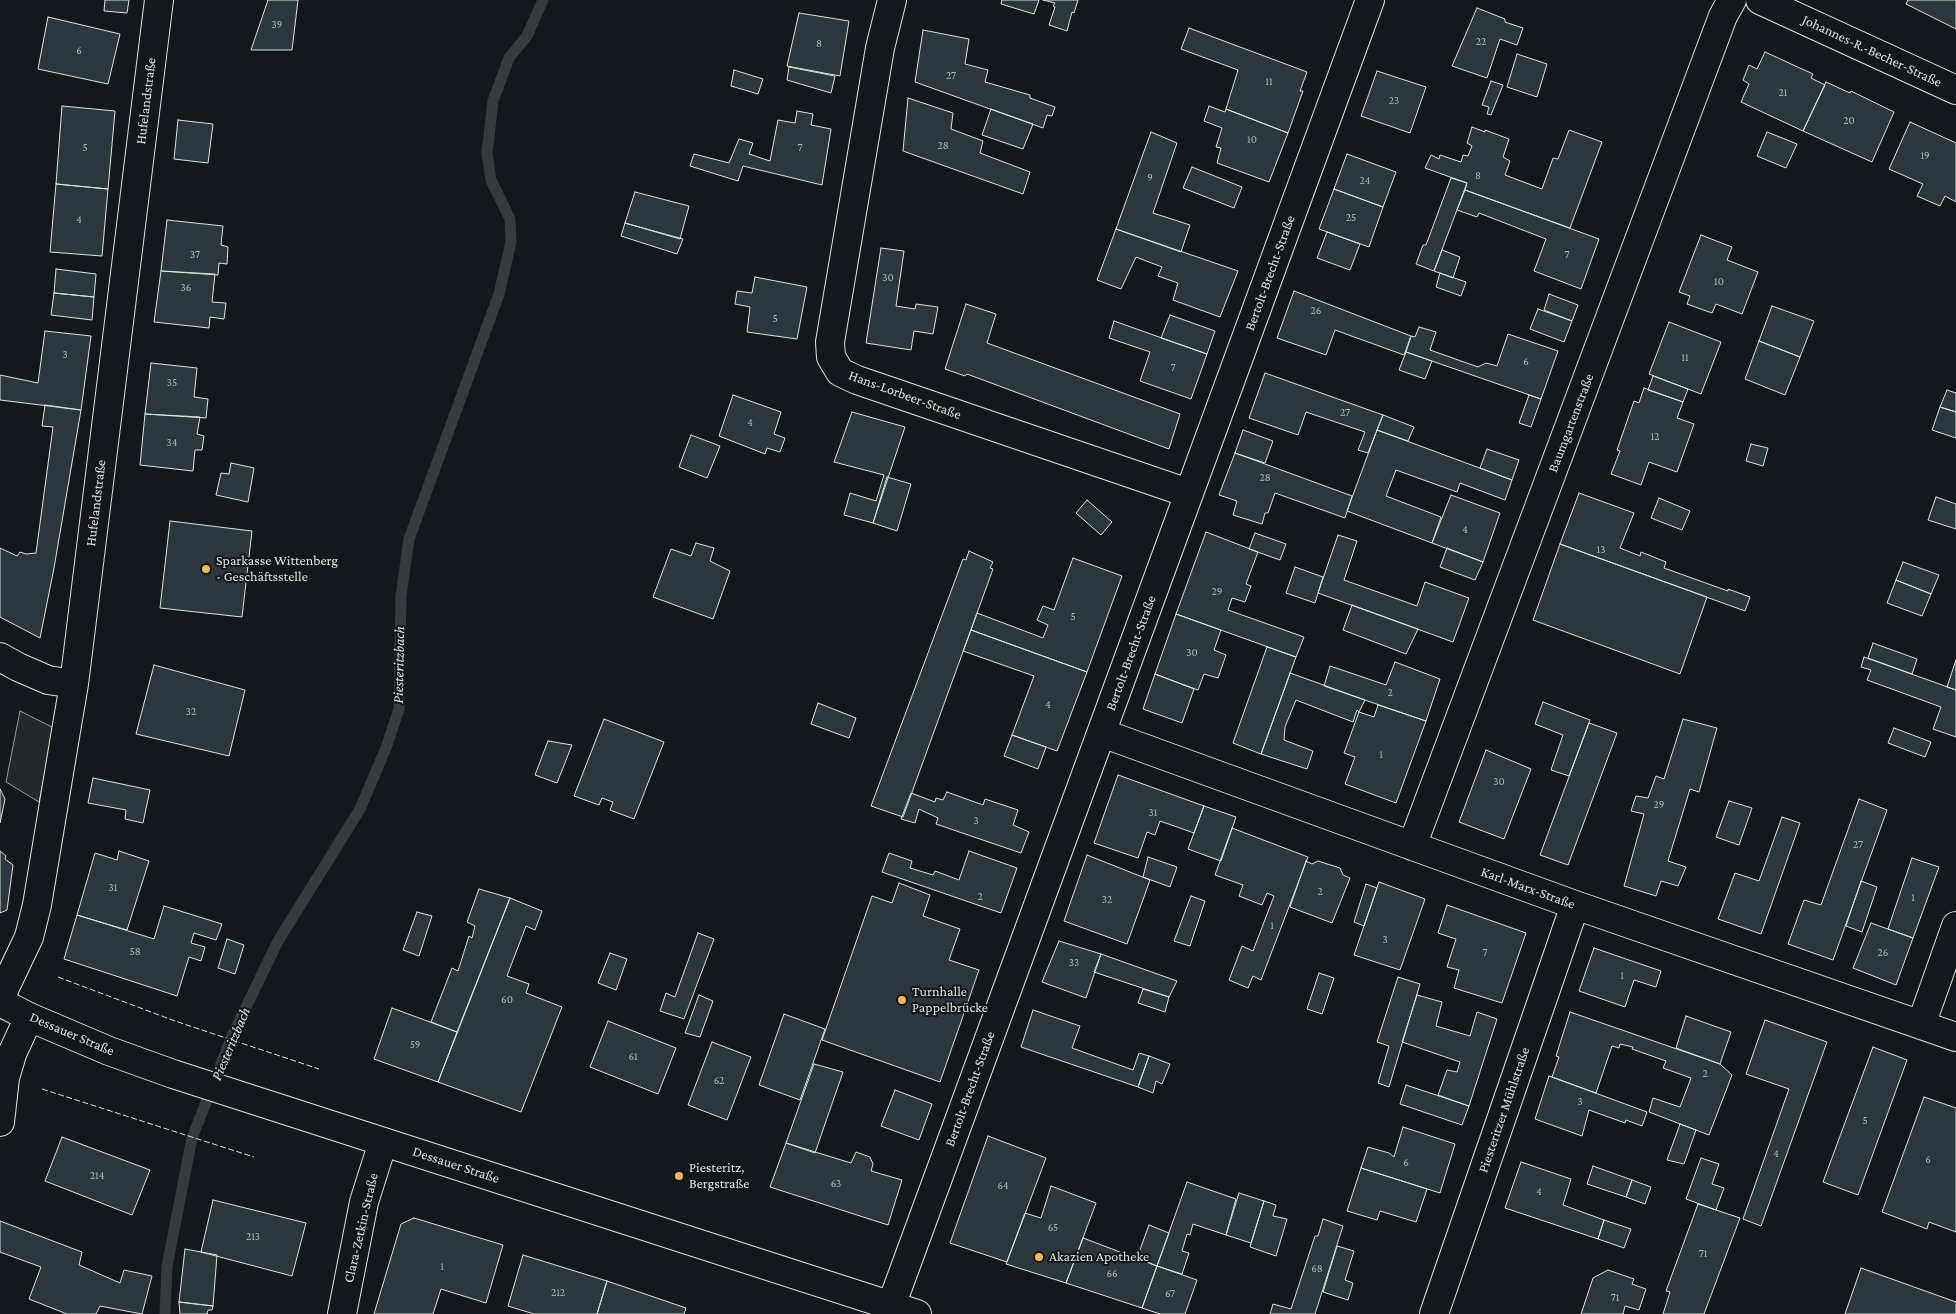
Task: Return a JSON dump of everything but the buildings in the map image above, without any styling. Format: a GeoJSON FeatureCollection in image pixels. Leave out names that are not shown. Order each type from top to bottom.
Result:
{"type":"FeatureCollection","features":[{"type":"Feature","properties":{"kind":"street","name":"Hufelandstraße"},"geometry":{"type":"LineString","coordinates":[[0,1000],[29,936],[37,905],[74,684],[159,0]]}},
{"type":"Feature","properties":{"kind":"street","name":"Hans-Lorbeer-Straße"},"geometry":{"type":"LineString","coordinates":[[892,0],[880,48],[830,342],[831,357],[840,372],[857,380],[1188,492]]}},
{"type":"Feature","properties":{"kind":"street","name":"Bertolt-Brecht-Straße"},"geometry":{"type":"LineString","coordinates":[[891,1306],[1370,0]]}},
{"type":"Feature","properties":{"kind":"street","name":"Baumgartenstraße"},"geometry":{"type":"LineString","coordinates":[[1412,846],[1720,26],[1732,0]]}},
{"type":"Feature","properties":{"kind":"street","name":"Johannes-R.-Becher-Straße"},"geometry":{"type":"LineString","coordinates":[[1760,0],[1956,90]]}},
{"type":"Feature","properties":{"kind":"street"},"geometry":{"type":"LineString","coordinates":[[0,657],[48,680],[74,684]]}},
{"type":"Feature","properties":{"kind":"street","name":"Karl-Marx-Straße"},"geometry":{"type":"LineString","coordinates":[[1102,733],[1575,905],[1956,1037]]}},
{"type":"Feature","properties":{"kind":"street","name":"Piesteritzer Mühlstraße"},"geometry":{"type":"LineString","coordinates":[[1434,1314],[1575,905]]}},
{"type":"Feature","properties":{"kind":"street"},"geometry":{"type":"LineString","coordinates":[[1921,1025],[1956,926]]}},
{"type":"Feature","properties":{"kind":"street","name":"Dessauer Straße"},"geometry":{"type":"LineString","coordinates":[[0,1000],[29,1016],[109,1051],[256,1102],[917,1314]]}},
{"type":"Feature","properties":{"kind":"street"},"geometry":{"type":"LineString","coordinates":[[0,1122],[5,1078],[12,1054],[29,1016]]}},
{"type":"Feature","properties":{"kind":"street","name":"Clara-Zetkin-Straße"},"geometry":{"type":"LineString","coordinates":[[342,1314],[364,1202],[383,1142]]}},
{"type":"Feature","properties":{"kind":"shaded area"},"geometry":{"type":"Polygon","coordinates":[[[20,711],[54,728],[39,802],[6,782],[20,711]]]}},
{"type":"Feature","properties":{"kind":"waterway","name":"Piesteritzbach"},"geometry":{"type":"LineString","coordinates":[[165,1314],[167,1266],[192,1138],[232,1036],[278,941],[360,809],[386,748],[399,709],[401,596],[409,539],[499,294],[511,242],[510,219],[491,180],[487,153],[493,101],[509,58],[527,36],[543,0]]}},
{"type":"Feature","properties":{"kind":"fence"},"geometry":{"type":"LineString","coordinates":[[58,977],[175,1021],[319,1069]]}},
{"type":"Feature","properties":{"kind":"fence"},"geometry":{"type":"LineString","coordinates":[[42,1089],[254,1157]]}},
{"type":"Feature","properties":{"kind":"place","name":"Sparkasse Wittenberg - Geschäftsstelle"},"geometry":{"type":"Point","coordinates":[206,569]}},
{"type":"Feature","properties":{"kind":"place","name":"Turnhalle Pappelbrücke"},"geometry":{"type":"Point","coordinates":[902,1000]}},
{"type":"Feature","properties":{"kind":"place","name":"Piesteritz, Bergstraße"},"geometry":{"type":"Point","coordinates":[679,1176]}},
{"type":"Feature","properties":{"kind":"place","name":"Akazien Apotheke"},"geometry":{"type":"Point","coordinates":[1039,1257]}}]}
